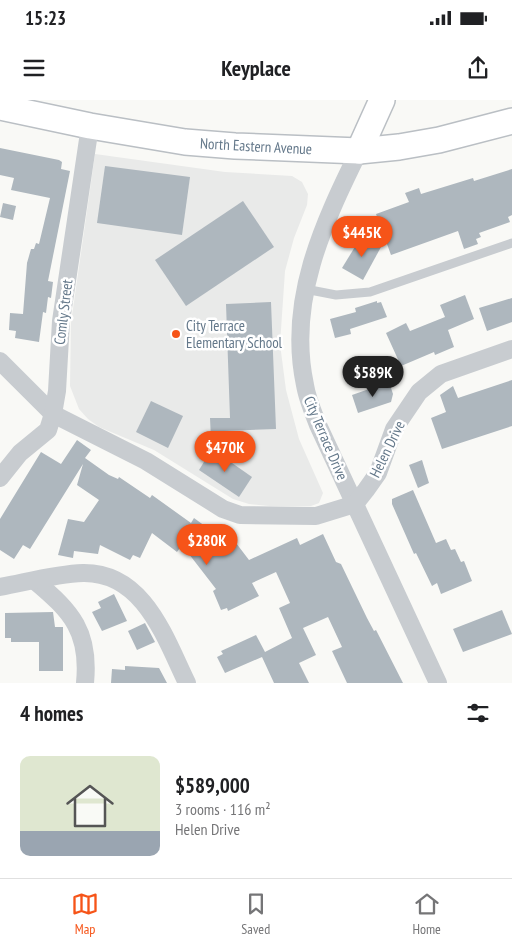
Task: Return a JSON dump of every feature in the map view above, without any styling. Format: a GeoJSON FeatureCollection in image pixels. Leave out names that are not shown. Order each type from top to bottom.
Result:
{"type":"FeatureCollection","features":[{"type":"Feature","properties":{"kind":"main road","name":"City Terrace Drive"},"geometry":{"type":"LineString","coordinates":[[359,151],[382,100]]}},
{"type":"Feature","properties":{"kind":"main road","name":"North Eastern Avenue"},"geometry":{"type":"LineString","coordinates":[[0,107],[90,126],[185,142],[359,151],[439,140],[512,121]]}},
{"type":"Feature","properties":{"kind":"street","name":"Comly Street"},"geometry":{"type":"LineString","coordinates":[[0,478],[20,453],[48,430],[53,414],[57,391],[61,321],[90,126]]}},
{"type":"Feature","properties":{"kind":"street","name":"City Terrace Drive"},"geometry":{"type":"LineString","coordinates":[[359,151],[322,230],[305,289],[301,354],[305,386],[318,425],[438,683]]}},
{"type":"Feature","properties":{"kind":"street","name":"Helen Drive"},"geometry":{"type":"LineString","coordinates":[[355,504],[378,473],[394,429],[419,392],[440,374],[512,349]]}},
{"type":"Feature","properties":{"kind":"street"},"geometry":{"type":"LineString","coordinates":[[0,361],[53,414],[146,461],[223,508],[240,515],[316,516],[355,504]]}},
{"type":"Feature","properties":{"kind":"street"},"geometry":{"type":"LineString","coordinates":[[0,587],[83,573],[100,574],[116,580],[131,589],[157,621],[187,683]]}},
{"type":"Feature","properties":{"kind":"street"},"geometry":{"type":"LineString","coordinates":[[35,581],[70,613],[78,628],[85,644],[87,660],[85,683]]}},
{"type":"Feature","properties":{"kind":"lane"},"geometry":{"type":"LineString","coordinates":[[305,289],[336,295],[370,292],[512,243]]}},
{"type":"Feature","properties":{"kind":"shaded area","name":"City Terrace Elementary School"},"geometry":{"type":"Polygon","coordinates":[[[95,154],[225,172],[292,176],[302,182],[308,194],[307,205],[294,238],[285,271],[280,344],[286,390],[299,439],[323,493],[319,503],[311,506],[269,506],[249,504],[233,499],[154,450],[99,427],[79,409],[70,386],[71,323],[95,154]]]}},
{"type":"Feature","properties":{"kind":"building"},"geometry":{"type":"Polygon","coordinates":[[[0,148],[59,160],[62,162],[61,169],[70,171],[48,281],[53,282],[51,298],[48,297],[46,313],[43,312],[39,342],[15,338],[16,331],[9,330],[10,313],[23,314],[27,263],[31,249],[34,249],[36,243],[39,244],[50,198],[11,190],[14,178],[0,175],[0,148]]]}},
{"type":"Feature","properties":{"kind":"building"},"geometry":{"type":"Polygon","coordinates":[[[105,166],[190,177],[182,235],[97,223],[105,166]]]}},
{"type":"Feature","properties":{"kind":"building"},"geometry":{"type":"Polygon","coordinates":[[[512,169],[512,215],[508,217],[510,222],[479,233],[481,237],[476,239],[478,244],[464,249],[458,231],[391,255],[376,214],[409,202],[405,193],[419,188],[421,194],[473,178],[474,181],[512,169]]]}},
{"type":"Feature","properties":{"kind":"building"},"geometry":{"type":"Polygon","coordinates":[[[243,201],[274,247],[186,306],[155,260],[243,201]]]}},
{"type":"Feature","properties":{"kind":"building"},"geometry":{"type":"Polygon","coordinates":[[[3,203],[16,206],[13,220],[0,217],[3,203]]]}},
{"type":"Feature","properties":{"kind":"building"},"geometry":{"type":"Polygon","coordinates":[[[361,237],[381,247],[363,280],[342,268],[361,237]]]}},
{"type":"Feature","properties":{"kind":"building"},"geometry":{"type":"Polygon","coordinates":[[[465,295],[474,319],[448,330],[454,347],[435,355],[434,352],[401,366],[386,333],[406,323],[410,331],[445,317],[440,305],[465,295]]]}},
{"type":"Feature","properties":{"kind":"building"},"geometry":{"type":"Polygon","coordinates":[[[512,298],[512,322],[487,331],[479,308],[512,298]]]}},
{"type":"Feature","properties":{"kind":"building"},"geometry":{"type":"Polygon","coordinates":[[[377,301],[377,303],[381,302],[387,317],[350,329],[351,334],[335,338],[330,319],[356,312],[355,308],[377,301]]]}},
{"type":"Feature","properties":{"kind":"building"},"geometry":{"type":"Polygon","coordinates":[[[271,302],[276,429],[224,431],[224,439],[211,439],[210,418],[230,418],[226,304],[271,302]]]}},
{"type":"Feature","properties":{"kind":"building"},"geometry":{"type":"Polygon","coordinates":[[[512,380],[512,426],[442,449],[431,418],[446,412],[440,395],[453,386],[458,398],[512,380]]]}},
{"type":"Feature","properties":{"kind":"building"},"geometry":{"type":"Polygon","coordinates":[[[389,382],[393,394],[391,402],[358,413],[352,395],[389,382]]]}},
{"type":"Feature","properties":{"kind":"building"},"geometry":{"type":"Polygon","coordinates":[[[151,401],[183,416],[168,448],[136,432],[151,401]]]}},
{"type":"Feature","properties":{"kind":"building"},"geometry":{"type":"Polygon","coordinates":[[[77,440],[91,450],[85,458],[109,475],[118,479],[119,477],[150,498],[152,495],[191,523],[194,518],[228,543],[233,539],[249,560],[297,538],[300,545],[323,534],[336,562],[341,564],[367,618],[374,631],[376,630],[403,683],[347,683],[332,651],[342,647],[328,617],[303,628],[316,655],[299,663],[309,683],[274,683],[262,657],[225,673],[217,657],[223,654],[221,651],[256,635],[265,652],[292,638],[279,608],[290,603],[276,572],[252,583],[259,596],[228,611],[227,608],[221,610],[213,591],[216,589],[182,545],[177,552],[152,533],[140,558],[133,555],[130,560],[100,545],[98,554],[74,551],[73,558],[58,555],[68,519],[84,522],[99,500],[77,485],[83,464],[30,549],[23,545],[14,559],[0,550],[0,519],[41,452],[61,464],[77,440]]]}},
{"type":"Feature","properties":{"kind":"building"},"geometry":{"type":"Polygon","coordinates":[[[212,449],[252,477],[239,497],[199,470],[212,449]]]}},
{"type":"Feature","properties":{"kind":"building"},"geometry":{"type":"Polygon","coordinates":[[[422,460],[429,483],[418,488],[409,465],[422,460]]]}},
{"type":"Feature","properties":{"kind":"building"},"geometry":{"type":"Polygon","coordinates":[[[413,490],[436,543],[446,539],[451,550],[455,549],[461,562],[464,561],[472,581],[441,594],[437,583],[432,586],[416,553],[414,554],[392,504],[392,499],[413,490]]]}},
{"type":"Feature","properties":{"kind":"building"},"geometry":{"type":"Polygon","coordinates":[[[114,594],[127,621],[102,631],[92,612],[101,608],[98,602],[114,594]]]}},
{"type":"Feature","properties":{"kind":"building"},"geometry":{"type":"Polygon","coordinates":[[[502,610],[512,634],[463,652],[453,629],[502,610]]]}},
{"type":"Feature","properties":{"kind":"building"},"geometry":{"type":"Polygon","coordinates":[[[53,612],[55,627],[63,627],[63,671],[39,671],[39,642],[11,642],[11,638],[5,638],[5,613],[53,612]]]}},
{"type":"Feature","properties":{"kind":"building"},"geometry":{"type":"Polygon","coordinates":[[[145,623],[155,642],[137,650],[128,631],[145,623]]]}},
{"type":"Feature","properties":{"kind":"building"},"geometry":{"type":"Polygon","coordinates":[[[125,666],[159,668],[167,683],[111,683],[112,669],[125,670],[125,666]]]}},
{"type":"Feature","properties":{"kind":"place","name":"City Terrace Elementary School"},"geometry":{"type":"Point","coordinates":[176,334]}}]}
